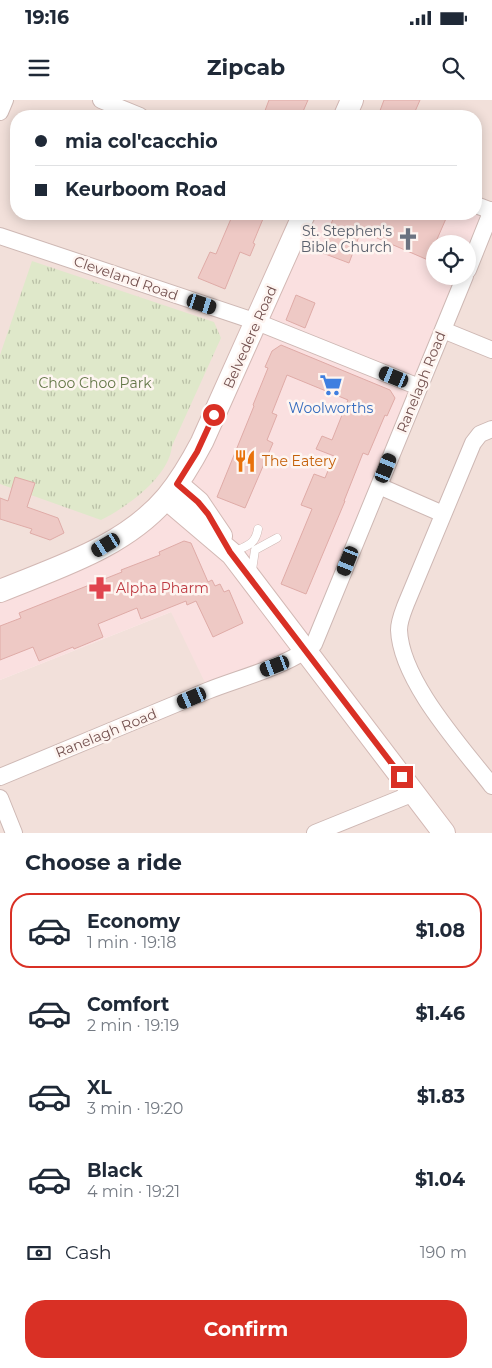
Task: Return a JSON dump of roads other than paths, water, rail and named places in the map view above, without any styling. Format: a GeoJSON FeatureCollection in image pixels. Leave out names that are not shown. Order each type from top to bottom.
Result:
{"type":"FeatureCollection","features":[{"type":"Feature","properties":{"kind":"main road","name":"Belvedere Road"},"geometry":{"type":"LineString","coordinates":[[0,591],[97,550],[131,529],[172,491],[202,442],[301,220]]}},
{"type":"Feature","properties":{"kind":"main road"},"geometry":{"type":"LineString","coordinates":[[172,491],[231,553],[444,833]]}},
{"type":"Feature","properties":{"kind":"street"},"geometry":{"type":"LineString","coordinates":[[0,112],[5,100]]}},
{"type":"Feature","properties":{"kind":"street"},"geometry":{"type":"LineString","coordinates":[[102,100],[126,110]]}},
{"type":"Feature","properties":{"kind":"street"},"geometry":{"type":"LineString","coordinates":[[476,250],[492,210]]}},
{"type":"Feature","properties":{"kind":"street","name":"Cleveland Road"},"geometry":{"type":"LineString","coordinates":[[0,236],[257,322],[419,387]]}},
{"type":"Feature","properties":{"kind":"street","name":"Ranelagh Road"},"geometry":{"type":"LineString","coordinates":[[0,777],[200,694],[275,666],[314,644],[461,285]]}},
{"type":"Feature","properties":{"kind":"street"},"geometry":{"type":"LineString","coordinates":[[443,330],[492,350]]}},
{"type":"Feature","properties":{"kind":"street"},"geometry":{"type":"LineString","coordinates":[[492,429],[480,434],[473,443],[406,604],[399,630],[405,655],[421,692],[492,786]]}},
{"type":"Feature","properties":{"kind":"street"},"geometry":{"type":"LineString","coordinates":[[377,491],[441,518]]}},
{"type":"Feature","properties":{"kind":"street"},"geometry":{"type":"LineString","coordinates":[[315,833],[414,793]]}},
{"type":"Feature","properties":{"kind":"street"},"geometry":{"type":"LineString","coordinates":[[0,798],[14,833]]}},
{"type":"Feature","properties":{"kind":"lane"},"geometry":{"type":"LineString","coordinates":[[231,553],[252,543],[256,538],[258,529]]}},
{"type":"Feature","properties":{"kind":"lane"},"geometry":{"type":"LineString","coordinates":[[256,586],[252,565],[255,550],[277,538]]}},
{"type":"Feature","properties":{"kind":"place","name":"St. Stephen's Bible Church"},"geometry":{"type":"Point","coordinates":[408,239]}},
{"type":"Feature","properties":{"kind":"place","name":"Woolworths"},"geometry":{"type":"Point","coordinates":[331,385]}},
{"type":"Feature","properties":{"kind":"place","name":"The Eatery"},"geometry":{"type":"Point","coordinates":[245,461]}},
{"type":"Feature","properties":{"kind":"place","name":"Alpha Pharm"},"geometry":{"type":"Point","coordinates":[100,588]}},
{"type":"Feature","properties":{"kind":"park label","name":"Choo Choo Park"},"geometry":{"type":"Point","coordinates":[95,383]}}]}
